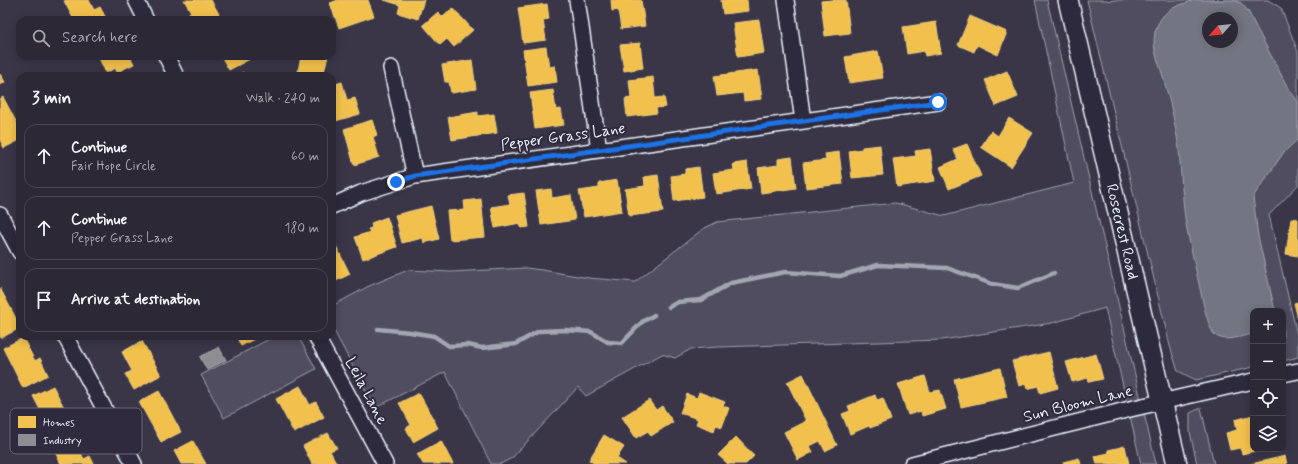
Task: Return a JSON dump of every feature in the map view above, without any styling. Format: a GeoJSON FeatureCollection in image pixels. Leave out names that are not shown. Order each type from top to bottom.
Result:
{"type":"FeatureCollection","features":[{"type":"Feature","properties":{"kind":"main road","name":"Rosecrest Road"},"geometry":{"type":"LineString","coordinates":[[1068,0],[1177,464]]}},
{"type":"Feature","properties":{"kind":"street"},"geometry":{"type":"LineString","coordinates":[[136,0],[144,16]]}},
{"type":"Feature","properties":{"kind":"street"},"geometry":{"type":"LineString","coordinates":[[577,0],[599,150]]}},
{"type":"Feature","properties":{"kind":"street"},"geometry":{"type":"LineString","coordinates":[[786,0],[803,121]]}},
{"type":"Feature","properties":{"kind":"street"},"geometry":{"type":"LineString","coordinates":[[168,60],[174,72]]}},
{"type":"Feature","properties":{"kind":"street"},"geometry":{"type":"LineString","coordinates":[[391,68],[415,176]]}},
{"type":"Feature","properties":{"kind":"street","name":"Pepper Grass Lane"},"geometry":{"type":"LineString","coordinates":[[336,204],[366,191],[415,176],[938,102]]}},
{"type":"Feature","properties":{"kind":"street"},"geometry":{"type":"LineString","coordinates":[[0,215],[16,245]]}},
{"type":"Feature","properties":{"kind":"street"},"geometry":{"type":"LineString","coordinates":[[67,340],[104,408]]}},
{"type":"Feature","properties":{"kind":"street","name":"Leila Lane"},"geometry":{"type":"LineString","coordinates":[[318,340],[385,464]]}},
{"type":"Feature","properties":{"kind":"street"},"geometry":{"type":"LineString","coordinates":[[1286,373],[1298,371]]}},
{"type":"Feature","properties":{"kind":"street","name":"Sun Bloom Lane"},"geometry":{"type":"LineString","coordinates":[[912,464],[1250,382]]}},
{"type":"Feature","properties":{"kind":"street"},"geometry":{"type":"LineString","coordinates":[[129,454],[134,464]]}},
{"type":"Feature","properties":{"kind":"shaded area"},"geometry":{"type":"Polygon","coordinates":[[[1035,0],[1047,0],[1156,464],[1141,464],[1105,308],[1052,323],[942,340],[718,347],[691,349],[675,358],[662,354],[586,396],[578,387],[512,458],[500,464],[491,464],[445,372],[375,408],[336,335],[336,304],[369,286],[408,270],[451,272],[526,268],[589,278],[635,282],[703,229],[717,222],[896,203],[944,216],[1074,183],[1035,0]]]}},
{"type":"Feature","properties":{"kind":"shaded area"},"geometry":{"type":"Polygon","coordinates":[[[1087,0],[1268,0],[1281,8],[1298,52],[1298,185],[1269,215],[1298,339],[1298,357],[1286,360],[1286,308],[1250,308],[1250,368],[1196,380],[1178,371],[1170,346],[1087,0]]]}},
{"type":"Feature","properties":{"kind":"shaded area"},"geometry":{"type":"Polygon","coordinates":[[[267,340],[300,340],[316,369],[224,418],[201,375],[267,340]]]}},
{"type":"Feature","properties":{"kind":"shaded area"},"geometry":{"type":"Polygon","coordinates":[[[1201,408],[1214,464],[1197,464],[1190,432],[1190,413],[1201,408]]]}},
{"type":"Feature","properties":{"kind":"water"},"geometry":{"type":"Polygon","coordinates":[[[1195,0],[1233,0],[1241,3],[1248,11],[1287,86],[1298,102],[1298,139],[1284,152],[1253,197],[1258,236],[1274,308],[1250,308],[1250,335],[1228,339],[1215,335],[1212,331],[1202,297],[1185,218],[1179,149],[1175,124],[1154,46],[1155,32],[1161,19],[1170,10],[1195,0]]]}},
{"type":"Feature","properties":{"kind":"building: Homes"},"geometry":{"type":"Polygon","coordinates":[[[89,0],[94,10],[100,7],[105,16],[72,16],[64,1],[89,0]]]}},
{"type":"Feature","properties":{"kind":"building: Homes"},"geometry":{"type":"Polygon","coordinates":[[[184,0],[211,0],[219,14],[215,16],[184,16],[191,12],[184,0]]]}},
{"type":"Feature","properties":{"kind":"building: Homes"},"geometry":{"type":"Polygon","coordinates":[[[338,0],[368,0],[374,16],[339,28],[336,16],[330,3],[338,0]]]}},
{"type":"Feature","properties":{"kind":"building: Homes"},"geometry":{"type":"Polygon","coordinates":[[[384,0],[424,0],[418,19],[398,13],[400,5],[384,0]]]}},
{"type":"Feature","properties":{"kind":"building: Homes"},"geometry":{"type":"Polygon","coordinates":[[[611,0],[641,0],[645,26],[621,29],[618,10],[612,11],[611,0]]]}},
{"type":"Feature","properties":{"kind":"building: Homes"},"geometry":{"type":"Polygon","coordinates":[[[721,0],[747,0],[748,11],[723,14],[721,0]]]}},
{"type":"Feature","properties":{"kind":"building: Homes"},"geometry":{"type":"Polygon","coordinates":[[[846,0],[850,33],[825,36],[821,1],[846,0]]]}},
{"type":"Feature","properties":{"kind":"building: Homes"},"geometry":{"type":"Polygon","coordinates":[[[547,4],[549,19],[543,20],[546,40],[523,43],[518,8],[547,4]]]}},
{"type":"Feature","properties":{"kind":"building: Homes"},"geometry":{"type":"Polygon","coordinates":[[[453,8],[473,30],[454,47],[447,39],[440,45],[423,25],[438,12],[443,17],[453,8]]]}},
{"type":"Feature","properties":{"kind":"building: Homes"},"geometry":{"type":"Polygon","coordinates":[[[970,16],[1007,32],[998,55],[977,45],[974,52],[958,45],[970,16]]]}},
{"type":"Feature","properties":{"kind":"building: Homes"},"geometry":{"type":"Polygon","coordinates":[[[759,20],[764,53],[738,57],[733,23],[759,20]]]}},
{"type":"Feature","properties":{"kind":"building: Homes"},"geometry":{"type":"Polygon","coordinates":[[[936,22],[941,53],[925,56],[924,51],[907,54],[903,27],[936,22]]]}},
{"type":"Feature","properties":{"kind":"building: Homes"},"geometry":{"type":"Polygon","coordinates":[[[640,43],[643,68],[624,71],[620,45],[640,43]]]}},
{"type":"Feature","properties":{"kind":"building: Homes"},"geometry":{"type":"Polygon","coordinates":[[[546,47],[549,67],[555,66],[557,82],[528,86],[523,50],[546,47]]]}},
{"type":"Feature","properties":{"kind":"building: Homes"},"geometry":{"type":"Polygon","coordinates":[[[878,51],[883,78],[849,83],[845,57],[878,51]]]}},
{"type":"Feature","properties":{"kind":"building: Homes"},"geometry":{"type":"Polygon","coordinates":[[[100,60],[132,60],[134,64],[117,72],[115,68],[106,72],[100,60]]]}},
{"type":"Feature","properties":{"kind":"building: Homes"},"geometry":{"type":"Polygon","coordinates":[[[223,60],[248,60],[229,70],[223,60]]]}},
{"type":"Feature","properties":{"kind":"building: Homes"},"geometry":{"type":"Polygon","coordinates":[[[300,60],[327,60],[324,72],[298,71],[300,60]]]}},
{"type":"Feature","properties":{"kind":"building: Homes"},"geometry":{"type":"Polygon","coordinates":[[[472,60],[476,89],[451,93],[449,82],[445,82],[442,65],[472,60]]]}},
{"type":"Feature","properties":{"kind":"building: Homes"},"geometry":{"type":"Polygon","coordinates":[[[758,70],[762,99],[744,101],[743,93],[717,96],[714,76],[758,70]]]}},
{"type":"Feature","properties":{"kind":"building: Homes"},"geometry":{"type":"Polygon","coordinates":[[[1007,71],[1018,97],[996,106],[985,80],[1007,71]]]}},
{"type":"Feature","properties":{"kind":"building: Homes"},"geometry":{"type":"Polygon","coordinates":[[[0,74],[5,82],[0,85],[0,74]]]}},
{"type":"Feature","properties":{"kind":"building: Homes"},"geometry":{"type":"Polygon","coordinates":[[[653,77],[655,98],[664,97],[666,107],[656,108],[657,113],[627,117],[625,99],[631,98],[629,80],[653,77]]]}},
{"type":"Feature","properties":{"kind":"building: Homes"},"geometry":{"type":"Polygon","coordinates":[[[342,82],[347,100],[355,98],[360,114],[336,121],[336,84],[342,82]]]}},
{"type":"Feature","properties":{"kind":"building: Homes"},"geometry":{"type":"Polygon","coordinates":[[[553,90],[556,110],[561,109],[564,125],[535,129],[530,93],[553,90]]]}},
{"type":"Feature","properties":{"kind":"building: Homes"},"geometry":{"type":"Polygon","coordinates":[[[3,97],[16,121],[16,142],[4,148],[0,140],[0,99],[3,97]]]}},
{"type":"Feature","properties":{"kind":"building: Homes"},"geometry":{"type":"Polygon","coordinates":[[[478,112],[478,116],[494,114],[497,133],[452,140],[448,117],[478,112]]]}},
{"type":"Feature","properties":{"kind":"building: Homes"},"geometry":{"type":"Polygon","coordinates":[[[1009,118],[1033,133],[1011,167],[981,147],[991,131],[998,136],[1009,118]]]}},
{"type":"Feature","properties":{"kind":"building: Homes"},"geometry":{"type":"Polygon","coordinates":[[[372,120],[377,135],[373,137],[379,157],[354,165],[344,129],[372,120]]]}},
{"type":"Feature","properties":{"kind":"building: Homes"},"geometry":{"type":"Polygon","coordinates":[[[967,144],[981,176],[949,189],[940,167],[958,159],[953,149],[967,144]]]}},
{"type":"Feature","properties":{"kind":"building: Homes"},"geometry":{"type":"Polygon","coordinates":[[[880,145],[883,175],[852,178],[849,151],[862,149],[862,147],[880,145]]]}},
{"type":"Feature","properties":{"kind":"building: Homes"},"geometry":{"type":"Polygon","coordinates":[[[930,149],[935,181],[897,187],[893,159],[916,156],[915,151],[930,149]]]}},
{"type":"Feature","properties":{"kind":"building: Homes"},"geometry":{"type":"Polygon","coordinates":[[[839,152],[843,184],[806,188],[803,163],[826,160],[825,154],[839,152]]]}},
{"type":"Feature","properties":{"kind":"building: Homes"},"geometry":{"type":"Polygon","coordinates":[[[792,157],[796,188],[761,193],[758,168],[778,165],[778,159],[792,157]]]}},
{"type":"Feature","properties":{"kind":"building: Homes"},"geometry":{"type":"Polygon","coordinates":[[[747,162],[751,189],[716,194],[713,173],[734,170],[733,164],[747,162]]]}},
{"type":"Feature","properties":{"kind":"building: Homes"},"geometry":{"type":"Polygon","coordinates":[[[699,167],[703,197],[674,201],[671,176],[685,174],[685,169],[699,167]]]}},
{"type":"Feature","properties":{"kind":"building: Homes"},"geometry":{"type":"Polygon","coordinates":[[[658,175],[663,212],[629,216],[625,189],[645,186],[644,177],[658,175]]]}},
{"type":"Feature","properties":{"kind":"building: Homes"},"geometry":{"type":"Polygon","coordinates":[[[617,180],[622,211],[584,217],[579,191],[599,188],[599,183],[617,180]]]}},
{"type":"Feature","properties":{"kind":"building: Homes"},"geometry":{"type":"Polygon","coordinates":[[[551,189],[552,198],[571,195],[575,220],[541,225],[536,191],[551,189]]]}},
{"type":"Feature","properties":{"kind":"building: Homes"},"geometry":{"type":"Polygon","coordinates":[[[524,193],[529,227],[521,228],[520,223],[495,228],[491,207],[510,204],[508,195],[524,193]]]}},
{"type":"Feature","properties":{"kind":"building: Homes"},"geometry":{"type":"Polygon","coordinates":[[[481,199],[485,237],[450,240],[447,211],[465,210],[464,201],[481,199]]]}},
{"type":"Feature","properties":{"kind":"building: Homes"},"geometry":{"type":"Polygon","coordinates":[[[431,206],[439,239],[424,243],[423,238],[402,243],[395,215],[431,206]]]}},
{"type":"Feature","properties":{"kind":"building: Homes"},"geometry":{"type":"Polygon","coordinates":[[[387,217],[397,247],[363,259],[355,237],[370,232],[368,229],[372,228],[371,223],[387,217]]]}},
{"type":"Feature","properties":{"kind":"building: Homes"},"geometry":{"type":"Polygon","coordinates":[[[1291,218],[1298,219],[1298,256],[1286,254],[1291,218]]]}},
{"type":"Feature","properties":{"kind":"building: Homes"},"geometry":{"type":"Polygon","coordinates":[[[336,246],[350,274],[336,281],[336,246]]]}},
{"type":"Feature","properties":{"kind":"building: Homes"},"geometry":{"type":"Polygon","coordinates":[[[0,288],[16,318],[16,330],[1,338],[0,288]]]}},
{"type":"Feature","properties":{"kind":"building: Homes"},"geometry":{"type":"Polygon","coordinates":[[[1298,302],[1298,319],[1294,303],[1298,302]]]}},
{"type":"Feature","properties":{"kind":"building: Homes"},"geometry":{"type":"Polygon","coordinates":[[[19,340],[24,340],[35,361],[40,358],[48,375],[23,388],[3,348],[19,340]]]}},
{"type":"Feature","properties":{"kind":"building: Homes"},"geometry":{"type":"Polygon","coordinates":[[[238,340],[252,340],[241,346],[238,340]]]}},
{"type":"Feature","properties":{"kind":"building: Homes"},"geometry":{"type":"Polygon","coordinates":[[[142,341],[161,375],[134,390],[125,374],[132,371],[122,352],[142,341]]]}},
{"type":"Feature","properties":{"kind":"building: Homes"},"geometry":{"type":"Polygon","coordinates":[[[1049,352],[1058,388],[1040,393],[1038,386],[1027,389],[1026,384],[1019,386],[1012,361],[1049,352]]]}},
{"type":"Feature","properties":{"kind":"building: Homes"},"geometry":{"type":"Polygon","coordinates":[[[1096,354],[1103,379],[1089,382],[1088,378],[1072,382],[1066,362],[1096,354]]]}},
{"type":"Feature","properties":{"kind":"building: Homes"},"geometry":{"type":"Polygon","coordinates":[[[1000,368],[1007,397],[961,407],[954,379],[1000,368]]]}},
{"type":"Feature","properties":{"kind":"building: Homes"},"geometry":{"type":"Polygon","coordinates":[[[803,374],[837,445],[825,451],[820,441],[810,446],[813,452],[798,460],[784,432],[806,421],[787,382],[803,374]]]}},
{"type":"Feature","properties":{"kind":"building: Homes"},"geometry":{"type":"Polygon","coordinates":[[[925,376],[930,392],[940,390],[946,409],[922,416],[921,411],[908,415],[898,384],[925,376]]]}},
{"type":"Feature","properties":{"kind":"building: Homes"},"geometry":{"type":"Polygon","coordinates":[[[53,386],[64,408],[39,408],[33,396],[53,386]]]}},
{"type":"Feature","properties":{"kind":"building: Homes"},"geometry":{"type":"Polygon","coordinates":[[[300,386],[310,405],[316,402],[324,417],[294,433],[276,399],[300,386]]]}},
{"type":"Feature","properties":{"kind":"building: Homes"},"geometry":{"type":"Polygon","coordinates":[[[159,391],[181,432],[161,442],[139,402],[159,391]]]}},
{"type":"Feature","properties":{"kind":"building: Homes"},"geometry":{"type":"Polygon","coordinates":[[[699,392],[725,402],[723,406],[729,408],[722,427],[716,425],[714,431],[696,424],[698,419],[680,413],[687,394],[697,398],[699,392]]]}},
{"type":"Feature","properties":{"kind":"building: Homes"},"geometry":{"type":"Polygon","coordinates":[[[419,393],[438,428],[413,442],[406,428],[411,425],[399,403],[419,393]]]}},
{"type":"Feature","properties":{"kind":"building: Homes"},"geometry":{"type":"Polygon","coordinates":[[[875,395],[877,400],[883,398],[891,420],[870,428],[869,426],[850,434],[842,414],[850,411],[848,406],[875,395]]]}},
{"type":"Feature","properties":{"kind":"building: Homes"},"geometry":{"type":"Polygon","coordinates":[[[649,400],[656,410],[662,406],[673,422],[651,436],[648,431],[636,438],[622,417],[649,400]]]}},
{"type":"Feature","properties":{"kind":"building: Homes"},"geometry":{"type":"Polygon","coordinates":[[[1250,416],[1251,452],[1242,454],[1240,448],[1230,450],[1226,433],[1237,430],[1235,420],[1250,416]]]}},
{"type":"Feature","properties":{"kind":"building: Homes"},"geometry":{"type":"Polygon","coordinates":[[[328,433],[337,448],[330,451],[337,464],[312,464],[303,446],[328,433]]]}},
{"type":"Feature","properties":{"kind":"building: Homes"},"geometry":{"type":"Polygon","coordinates":[[[604,435],[624,447],[617,458],[626,464],[595,464],[589,460],[604,435]]]}},
{"type":"Feature","properties":{"kind":"building: Homes"},"geometry":{"type":"Polygon","coordinates":[[[736,437],[754,456],[746,464],[728,464],[718,455],[736,437]]]}},
{"type":"Feature","properties":{"kind":"building: Homes"},"geometry":{"type":"Polygon","coordinates":[[[193,441],[206,464],[181,464],[174,451],[193,441]]]}},
{"type":"Feature","properties":{"kind":"building: Homes"},"geometry":{"type":"Polygon","coordinates":[[[441,441],[453,464],[423,464],[417,454],[441,441]]]}},
{"type":"Feature","properties":{"kind":"building: Homes"},"geometry":{"type":"Polygon","coordinates":[[[1125,446],[1129,464],[1097,464],[1095,456],[1109,453],[1108,450],[1125,446]]]}},
{"type":"Feature","properties":{"kind":"building: Homes"},"geometry":{"type":"Polygon","coordinates":[[[56,454],[82,454],[84,459],[90,456],[94,464],[61,464],[56,454]]]}},
{"type":"Feature","properties":{"kind":"building: Homes"},"geometry":{"type":"Polygon","coordinates":[[[1285,456],[1287,464],[1251,464],[1285,456]]]}},
{"type":"Feature","properties":{"kind":"building: Homes"},"geometry":{"type":"Polygon","coordinates":[[[1079,458],[1081,464],[1064,464],[1063,462],[1079,458]]]}},
{"type":"Feature","properties":{"kind":"building: Industry"},"geometry":{"type":"Polygon","coordinates":[[[219,347],[226,360],[207,370],[200,357],[219,347]]]}},
{"type":"Feature","properties":{"kind":"waterway"},"geometry":{"type":"LineString","coordinates":[[669,307],[678,302],[701,300],[731,283],[785,272],[840,276],[878,265],[947,268],[992,284],[1018,288],[1054,273]]}},
{"type":"Feature","properties":{"kind":"waterway"},"geometry":{"type":"LineString","coordinates":[[378,329],[434,336],[449,346],[468,345],[482,348],[516,344],[539,331],[565,330],[591,332],[608,342],[622,343],[642,322],[654,315]]}},
{"type":"Feature","properties":{"kind":"route"},"geometry":{"type":"LineString","coordinates":[[396,182],[415,176],[938,102]]}}]}
